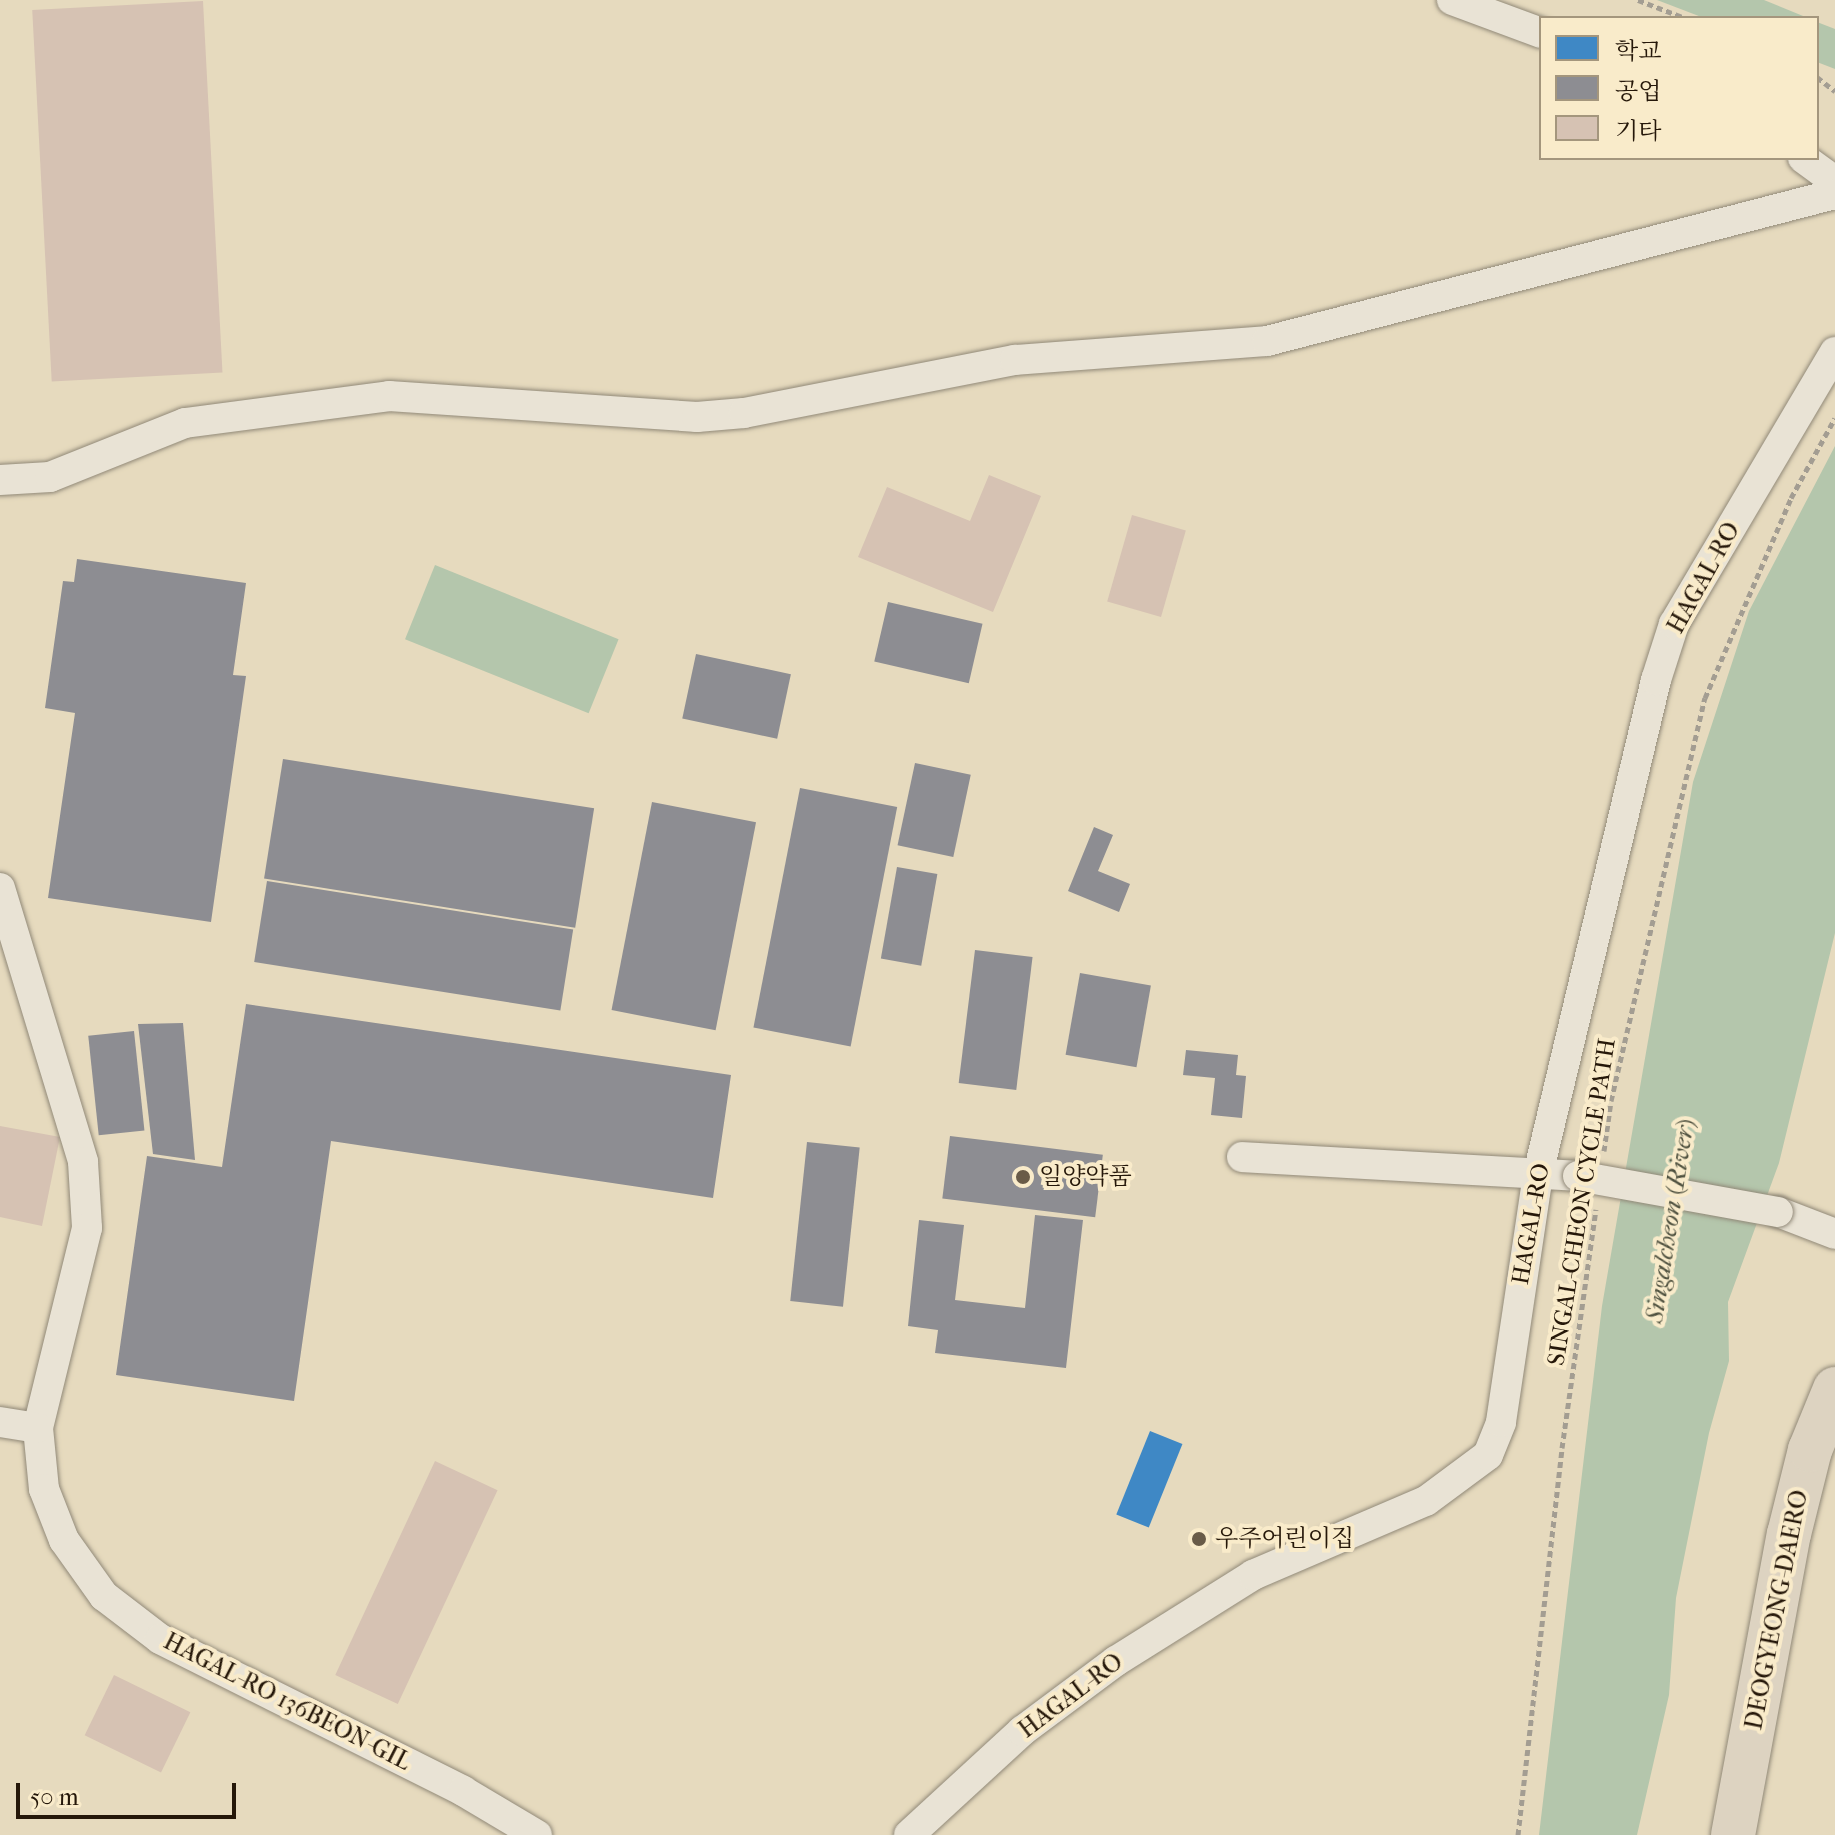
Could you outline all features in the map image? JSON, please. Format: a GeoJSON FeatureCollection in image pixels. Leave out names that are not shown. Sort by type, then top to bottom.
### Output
{"type":"FeatureCollection","features":[{"type":"Feature","properties":{"kind":"main road","name":"DEOGYEONG-DAERO"},"geometry":{"type":"LineString","coordinates":[[1733,1835],[1789,1534],[1810,1450],[1835,1389]]}},
{"type":"Feature","properties":{"kind":"street"},"geometry":{"type":"LineString","coordinates":[[1452,0],[1539,32]]}},
{"type":"Feature","properties":{"kind":"street"},"geometry":{"type":"LineString","coordinates":[[1806,160],[1835,181]]}},
{"type":"Feature","properties":{"kind":"street"},"geometry":{"type":"LineString","coordinates":[[0,480],[50,477],[185,423],[389,396],[697,417],[744,413],[1015,360],[1267,341],[1835,194]]}},
{"type":"Feature","properties":{"kind":"street","name":"HAGAL-RO"},"geometry":{"type":"LineString","coordinates":[[909,1835],[1022,1731],[1116,1661],[1253,1575],[1426,1501],[1488,1455],[1501,1422],[1538,1174],[1674,624],[1835,352]]}},
{"type":"Feature","properties":{"kind":"street","name":"HAGAL-RO 136BEON-GIL"},"geometry":{"type":"LineString","coordinates":[[0,888],[83,1162],[87,1228],[38,1428],[44,1489],[64,1540],[104,1596],[160,1639],[463,1791],[537,1835]]}},
{"type":"Feature","properties":{"kind":"street"},"geometry":{"type":"LineString","coordinates":[[1242,1157],[1592,1179],[1778,1212],[1835,1234]]}},
{"type":"Feature","properties":{"kind":"street"},"geometry":{"type":"LineString","coordinates":[[0,1422],[38,1428]]}},
{"type":"Feature","properties":{"kind":"path"},"geometry":{"type":"LineString","coordinates":[[1638,0],[1680,16]]}},
{"type":"Feature","properties":{"kind":"path"},"geometry":{"type":"LineString","coordinates":[[1819,79],[1835,91]]}},
{"type":"Feature","properties":{"kind":"path","name":"SINGAL-CHEON CYCLE PATH"},"geometry":{"type":"LineString","coordinates":[[1518,1835],[1592,1179],[1705,698],[1791,498],[1835,418]]}},
{"type":"Feature","properties":{"kind":"water"},"geometry":{"type":"Polygon","coordinates":[[[1657,0],[1764,0],[1803,16],[1699,16],[1657,0]]]}},
{"type":"Feature","properties":{"kind":"water"},"geometry":{"type":"Polygon","coordinates":[[[1819,23],[1835,29],[1835,69],[1819,63],[1819,23]]]}},
{"type":"Feature","properties":{"kind":"water","name":"Singalcheon (River)"},"geometry":{"type":"Polygon","coordinates":[[[1835,446],[1835,933],[1779,1163],[1728,1302],[1729,1361],[1709,1433],[1676,1598],[1669,1695],[1637,1835],[1539,1835],[1602,1306],[1693,782],[1749,611],[1835,446]]]}},
{"type":"Feature","properties":{"kind":"water"},"geometry":{"type":"Polygon","coordinates":[[[435,565],[619,639],[589,713],[405,639],[435,565]]]}},
{"type":"Feature","properties":{"kind":"building: 학교"},"geometry":{"type":"Polygon","coordinates":[[[1150,1431],[1182,1444],[1149,1528],[1116,1514],[1150,1431]]]}},
{"type":"Feature","properties":{"kind":"building: 공업"},"geometry":{"type":"Polygon","coordinates":[[[77,559],[246,583],[233,675],[246,676],[211,922],[48,898],[75,713],[45,708],[63,581],[74,582],[77,559]]]}},
{"type":"Feature","properties":{"kind":"building: 공업"},"geometry":{"type":"Polygon","coordinates":[[[888,602],[983,624],[969,683],[874,661],[888,602]]]}},
{"type":"Feature","properties":{"kind":"building: 공업"},"geometry":{"type":"Polygon","coordinates":[[[696,654],[791,674],[777,739],[682,719],[696,654]]]}},
{"type":"Feature","properties":{"kind":"building: 공업"},"geometry":{"type":"Polygon","coordinates":[[[283,759],[594,808],[575,928],[264,879],[283,759]]]}},
{"type":"Feature","properties":{"kind":"building: 공업"},"geometry":{"type":"Polygon","coordinates":[[[915,763],[971,775],[953,857],[898,845],[915,763]]]}},
{"type":"Feature","properties":{"kind":"building: 공업"},"geometry":{"type":"Polygon","coordinates":[[[800,788],[897,807],[851,1046],[753,1028],[800,788]]]}},
{"type":"Feature","properties":{"kind":"building: 공업"},"geometry":{"type":"Polygon","coordinates":[[[652,802],[756,822],[716,1030],[612,1010],[652,802]]]}},
{"type":"Feature","properties":{"kind":"building: 공업"},"geometry":{"type":"Polygon","coordinates":[[[1094,827],[1113,835],[1098,871],[1130,884],[1119,912],[1068,891],[1094,827]]]}},
{"type":"Feature","properties":{"kind":"building: 공업"},"geometry":{"type":"Polygon","coordinates":[[[897,867],[937,874],[921,966],[881,959],[897,867]]]}},
{"type":"Feature","properties":{"kind":"building: 공업"},"geometry":{"type":"Polygon","coordinates":[[[267,881],[573,929],[560,1010],[254,962],[267,881]]]}},
{"type":"Feature","properties":{"kind":"building: 공업"},"geometry":{"type":"Polygon","coordinates":[[[975,950],[1033,957],[1016,1090],[959,1083],[975,950]]]}},
{"type":"Feature","properties":{"kind":"building: 공업"},"geometry":{"type":"Polygon","coordinates":[[[1080,973],[1151,986],[1136,1067],[1066,1055],[1080,973]]]}},
{"type":"Feature","properties":{"kind":"building: 공업"},"geometry":{"type":"Polygon","coordinates":[[[246,1004],[731,1075],[713,1198],[331,1141],[294,1401],[116,1375],[147,1156],[222,1167],[246,1004]]]}},
{"type":"Feature","properties":{"kind":"building: 공업"},"geometry":{"type":"Polygon","coordinates":[[[183,1023],[195,1160],[153,1154],[138,1024],[183,1023]]]}},
{"type":"Feature","properties":{"kind":"building: 공업"},"geometry":{"type":"Polygon","coordinates":[[[134,1031],[144,1130],[99,1135],[88,1036],[134,1031]]]}},
{"type":"Feature","properties":{"kind":"building: 공업"},"geometry":{"type":"Polygon","coordinates":[[[1186,1050],[1238,1055],[1236,1075],[1246,1076],[1242,1118],[1211,1115],[1215,1078],[1183,1075],[1186,1050]]]}},
{"type":"Feature","properties":{"kind":"building: 공업","name":"일양약품"},"geometry":{"type":"Polygon","coordinates":[[[950,1136],[1103,1155],[1095,1217],[942,1199],[950,1136]]]}},
{"type":"Feature","properties":{"kind":"building: 공업"},"geometry":{"type":"Polygon","coordinates":[[[807,1142],[860,1148],[843,1307],[790,1301],[807,1142]]]}},
{"type":"Feature","properties":{"kind":"building: 공업"},"geometry":{"type":"Polygon","coordinates":[[[1035,1215],[1083,1220],[1066,1368],[935,1353],[938,1330],[908,1326],[919,1220],[964,1225],[955,1300],[1025,1308],[1035,1215]]]}},
{"type":"Feature","properties":{"kind":"building: 기타"},"geometry":{"type":"Polygon","coordinates":[[[203,1],[222,372],[52,381],[32,10],[203,1]]]}},
{"type":"Feature","properties":{"kind":"building: 기타"},"geometry":{"type":"Polygon","coordinates":[[[989,475],[1041,496],[993,612],[858,557],[887,487],[970,521],[989,475]]]}},
{"type":"Feature","properties":{"kind":"building: 기타"},"geometry":{"type":"Polygon","coordinates":[[[1132,515],[1186,530],[1161,617],[1107,602],[1132,515]]]}},
{"type":"Feature","properties":{"kind":"building: 기타"},"geometry":{"type":"Polygon","coordinates":[[[0,1126],[60,1137],[42,1226],[0,1217],[0,1126]]]}},
{"type":"Feature","properties":{"kind":"building: 기타"},"geometry":{"type":"Polygon","coordinates":[[[435,1461],[498,1490],[398,1704],[335,1675],[435,1461]]]}},
{"type":"Feature","properties":{"kind":"building: 기타"},"geometry":{"type":"Polygon","coordinates":[[[114,1675],[190,1712],[161,1772],[85,1735],[114,1675]]]}},
{"type":"Feature","properties":{"kind":"place","name":"일양약품"},"geometry":{"type":"Point","coordinates":[1023,1177]}},
{"type":"Feature","properties":{"kind":"place","name":"우주어린이집"},"geometry":{"type":"Point","coordinates":[1199,1539]}}]}
